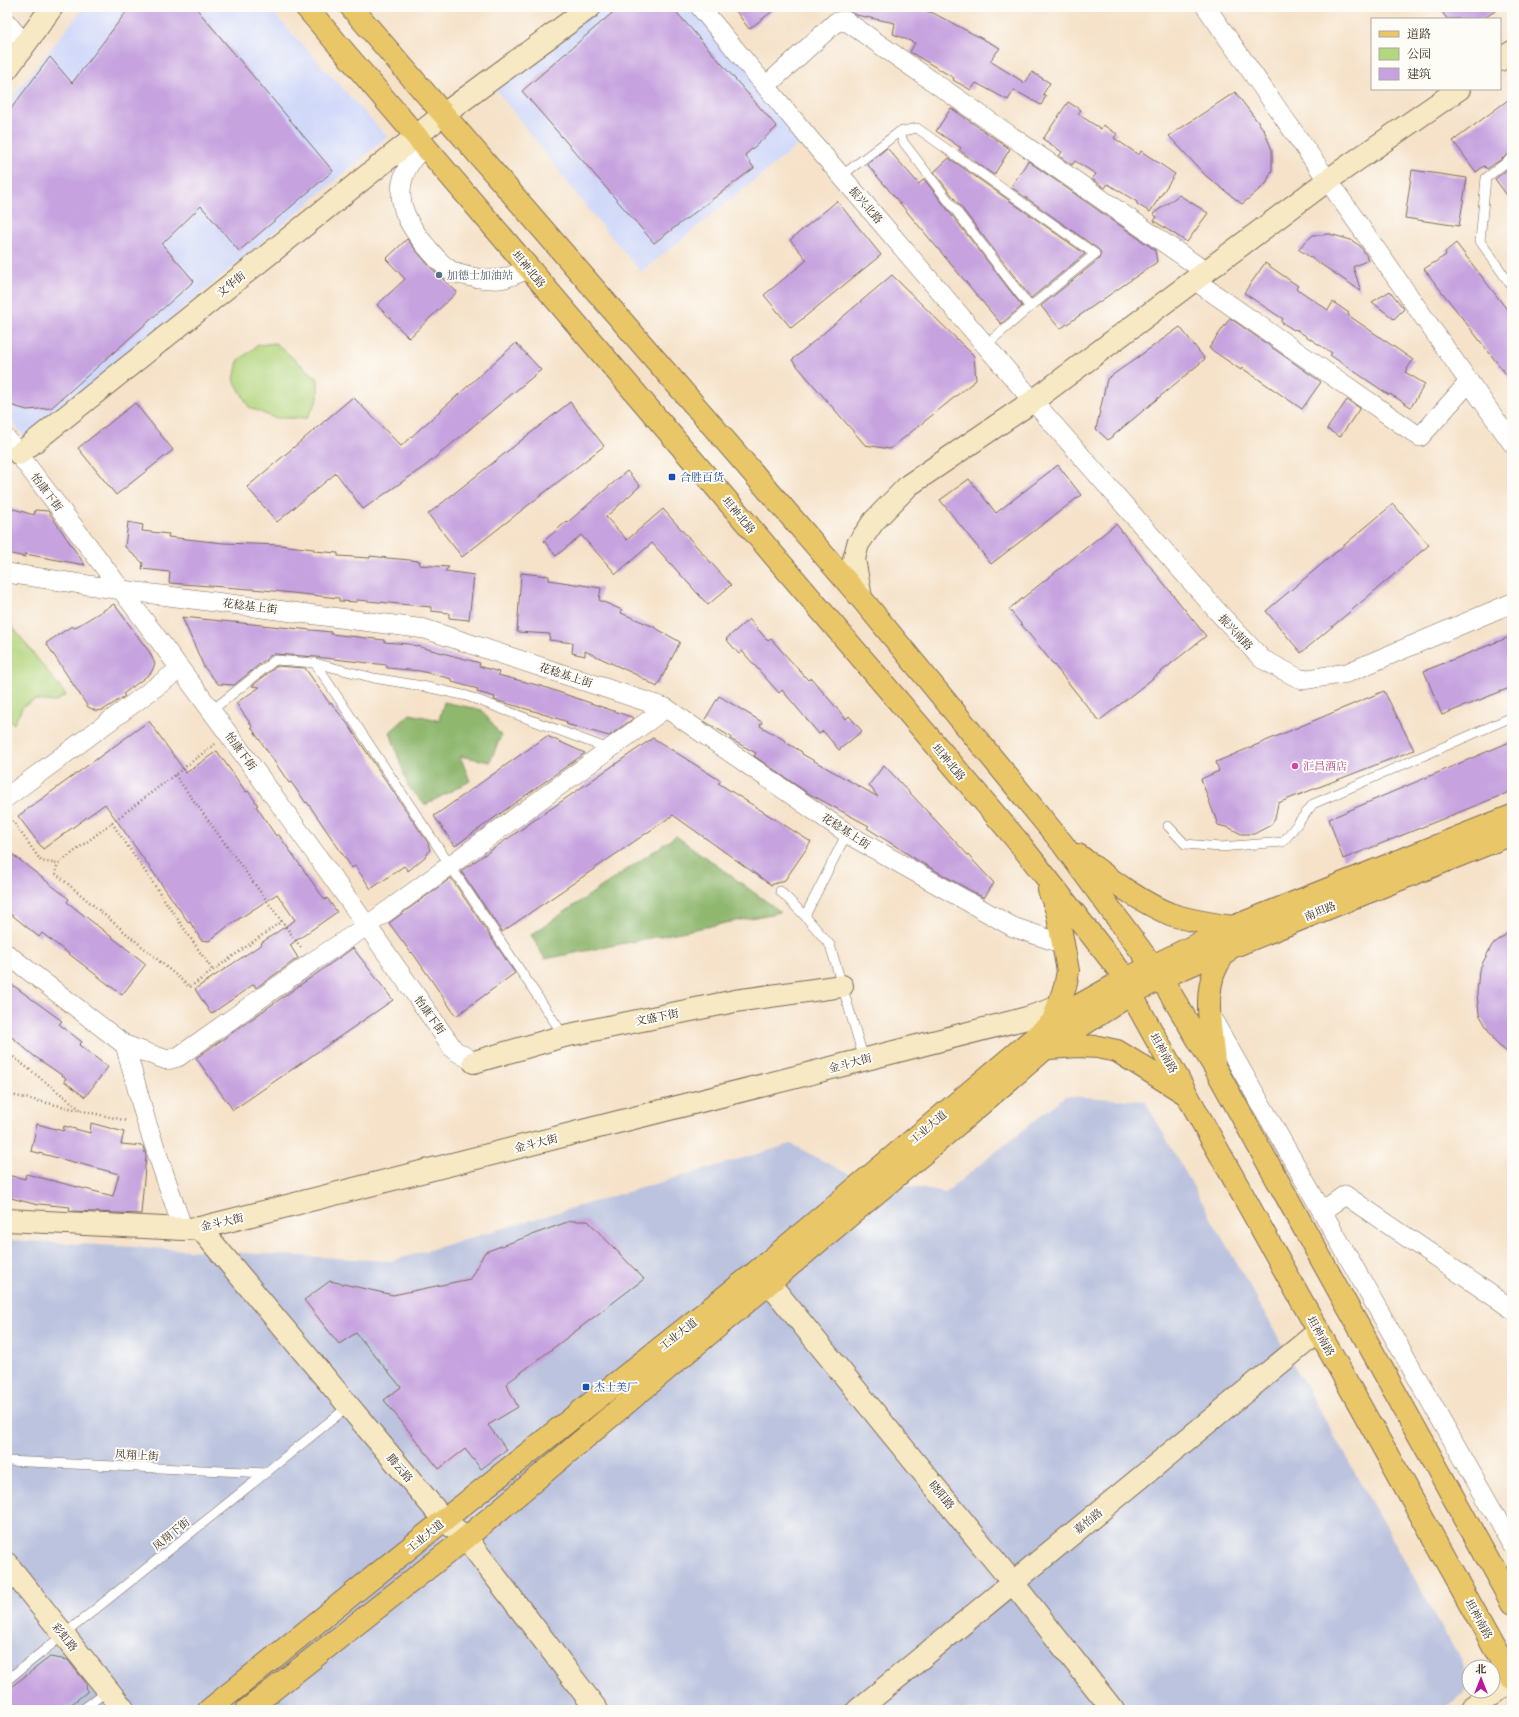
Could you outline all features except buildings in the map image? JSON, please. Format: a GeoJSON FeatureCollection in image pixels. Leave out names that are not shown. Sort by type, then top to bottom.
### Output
{"type":"FeatureCollection","features":[{"type":"Feature","properties":{"kind":"main road","name":"坦神北路"},"geometry":{"type":"LineString","coordinates":[[306,7],[1016,840],[1128,986]]}},
{"type":"Feature","properties":{"kind":"main road"},"geometry":{"type":"LineString","coordinates":[[351,7],[861,598],[1062,843],[1157,972],[1214,1066],[1512,1602]]}},
{"type":"Feature","properties":{"kind":"main road","name":"南坦路"},"geometry":{"type":"LineString","coordinates":[[1128,986],[1231,938],[1512,816]]}},
{"type":"Feature","properties":{"kind":"main road","name":"南坦路"},"geometry":{"type":"LineString","coordinates":[[1231,938],[1512,834]]}},
{"type":"Feature","properties":{"kind":"main road"},"geometry":{"type":"LineString","coordinates":[[1062,843],[1095,868],[1144,900],[1170,914],[1198,921],[1231,938],[1216,967],[1211,987],[1210,1014],[1214,1066]]}},
{"type":"Feature","properties":{"kind":"main road"},"geometry":{"type":"LineString","coordinates":[[1044,875],[1057,911],[1068,971],[1065,987],[1055,1015]]}},
{"type":"Feature","properties":{"kind":"main road","name":"工业大道"},"geometry":{"type":"LineString","coordinates":[[209,1710],[444,1520],[756,1272],[1055,1015],[1060,1016],[1128,986]]}},
{"type":"Feature","properties":{"kind":"main road","name":"工业大道"},"geometry":{"type":"LineString","coordinates":[[247,1710],[466,1538],[924,1153],[1046,1048],[1128,986]]}},
{"type":"Feature","properties":{"kind":"main road","name":"坦神南路"},"geometry":{"type":"LineString","coordinates":[[1128,986],[1512,1679]]}},
{"type":"Feature","properties":{"kind":"main road"},"geometry":{"type":"LineString","coordinates":[[1046,1048],[1078,1046],[1098,1047],[1117,1051],[1188,1096]]}},
{"type":"Feature","properties":{"kind":"street"},"geometry":{"type":"LineString","coordinates":[[10,35],[36,7]]}},
{"type":"Feature","properties":{"kind":"street"},"geometry":{"type":"LineString","coordinates":[[7,69],[52,7]]}},
{"type":"Feature","properties":{"kind":"street","name":"文华街"},"geometry":{"type":"LineString","coordinates":[[11,452],[420,142],[444,114],[590,7]]}},
{"type":"Feature","properties":{"kind":"street","name":"振兴北路"},"geometry":{"type":"LineString","coordinates":[[700,7],[841,176],[1033,401]]}},
{"type":"Feature","properties":{"kind":"street"},"geometry":{"type":"LineString","coordinates":[[1206,7],[1512,443]]}},
{"type":"Feature","properties":{"kind":"street"},"geometry":{"type":"LineString","coordinates":[[766,86],[836,22],[846,21],[1420,436],[1469,382]]}},
{"type":"Feature","properties":{"kind":"street"},"geometry":{"type":"LineString","coordinates":[[1501,59],[1512,52]]}},
{"type":"Feature","properties":{"kind":"street"},"geometry":{"type":"LineString","coordinates":[[861,598],[854,559],[858,544],[874,521],[908,485],[1033,401],[1328,180],[1458,90]]}},
{"type":"Feature","properties":{"kind":"street"},"geometry":{"type":"LineString","coordinates":[[420,142],[404,176],[401,191],[403,211],[409,225],[435,257],[451,271],[469,276],[501,279],[529,269]]}},
{"type":"Feature","properties":{"kind":"street","name":"振兴南路"},"geometry":{"type":"LineString","coordinates":[[1033,401],[1217,611],[1262,659],[1302,680],[1347,673],[1512,603]]}},
{"type":"Feature","properties":{"kind":"street","name":"怡康下街"},"geometry":{"type":"LineString","coordinates":[[11,452],[122,590],[180,668],[368,925],[454,1050],[474,1062]]}},
{"type":"Feature","properties":{"kind":"street","name":"花稔基上街"},"geometry":{"type":"LineString","coordinates":[[7,573],[122,590],[425,629],[666,708],[847,833],[1013,927],[1064,944]]}},
{"type":"Feature","properties":{"kind":"street"},"geometry":{"type":"LineString","coordinates":[[7,797],[180,668]]}},
{"type":"Feature","properties":{"kind":"street"},"geometry":{"type":"LineString","coordinates":[[7,954],[125,1045],[167,1060],[178,1057],[312,962],[368,925],[666,708]]}},
{"type":"Feature","properties":{"kind":"street","name":"文盛下街"},"geometry":{"type":"LineString","coordinates":[[474,1062],[564,1036],[735,1001],[842,986]]}},
{"type":"Feature","properties":{"kind":"street"},"geometry":{"type":"LineString","coordinates":[[1210,1014],[1512,1544]]}},
{"type":"Feature","properties":{"kind":"street","name":"金斗大街"},"geometry":{"type":"LineString","coordinates":[[7,1220],[192,1229],[1027,1018],[1055,1015]]}},
{"type":"Feature","properties":{"kind":"street"},"geometry":{"type":"LineString","coordinates":[[125,1045],[146,1122],[192,1229]]}},
{"type":"Feature","properties":{"kind":"street"},"geometry":{"type":"LineString","coordinates":[[1322,1210],[1345,1195],[1512,1309]]}},
{"type":"Feature","properties":{"kind":"street","name":"腾云路"},"geometry":{"type":"LineString","coordinates":[[192,1229],[349,1406],[444,1520],[466,1538],[597,1710]]}},
{"type":"Feature","properties":{"kind":"street","name":"晓阳路"},"geometry":{"type":"LineString","coordinates":[[769,1283],[1013,1583],[1113,1710]]}},
{"type":"Feature","properties":{"kind":"street","name":"嘉怡路"},"geometry":{"type":"LineString","coordinates":[[858,1710],[1319,1331]]}},
{"type":"Feature","properties":{"kind":"street","name":"彩虹路"},"geometry":{"type":"LineString","coordinates":[[7,1564],[124,1710]]}},
{"type":"Feature","properties":{"kind":"street"},"geometry":{"type":"LineString","coordinates":[[1472,1710],[1512,1679]]}},
{"type":"Feature","properties":{"kind":"lane"},"geometry":{"type":"LineString","coordinates":[[841,176],[899,132],[917,128],[1095,254],[986,345]]}},
{"type":"Feature","properties":{"kind":"lane"},"geometry":{"type":"LineString","coordinates":[[899,132],[904,143],[1030,307]]}},
{"type":"Feature","properties":{"kind":"lane"},"geometry":{"type":"LineString","coordinates":[[1512,158],[1486,178],[1480,241],[1512,287]]}},
{"type":"Feature","properties":{"kind":"lane"},"geometry":{"type":"LineString","coordinates":[[211,711],[275,660],[315,663],[374,678],[422,686],[466,696],[609,749]]}},
{"type":"Feature","properties":{"kind":"lane"},"geometry":{"type":"LineString","coordinates":[[315,663],[564,1036]]}},
{"type":"Feature","properties":{"kind":"lane"},"geometry":{"type":"LineString","coordinates":[[1168,826],[1185,844],[1220,847],[1283,842],[1313,804],[1512,717]]}},
{"type":"Feature","properties":{"kind":"lane"},"geometry":{"type":"LineString","coordinates":[[806,916],[847,833]]}},
{"type":"Feature","properties":{"kind":"lane"},"geometry":{"type":"LineString","coordinates":[[780,891],[806,916],[830,946],[864,1059]]}},
{"type":"Feature","properties":{"kind":"lane","name":"凤翔下街"},"geometry":{"type":"LineString","coordinates":[[7,1680],[349,1406]]}},
{"type":"Feature","properties":{"kind":"lane","name":"凤翔上街"},"geometry":{"type":"LineString","coordinates":[[7,1461],[266,1473]]}},
{"type":"Feature","properties":{"kind":"lane"},"geometry":{"type":"LineString","coordinates":[[82,1710],[108,1690]]}},
{"type":"Feature","properties":{"kind":"path"},"geometry":{"type":"LineString","coordinates":[[228,734],[58,864],[55,873],[190,987],[282,921]]}},
{"type":"Feature","properties":{"kind":"path"},"geometry":{"type":"LineString","coordinates":[[175,775],[312,962]]}},
{"type":"Feature","properties":{"kind":"path"},"geometry":{"type":"LineString","coordinates":[[7,813],[41,861],[58,864]]}},
{"type":"Feature","properties":{"kind":"path"},"geometry":{"type":"LineString","coordinates":[[112,823],[213,971]]}},
{"type":"Feature","properties":{"kind":"path"},"geometry":{"type":"LineString","coordinates":[[7,1052],[82,1111]]}},
{"type":"Feature","properties":{"kind":"path"},"geometry":{"type":"LineString","coordinates":[[7,1094],[131,1122],[146,1122]]}},
{"type":"Feature","properties":{"kind":"shaded area"},"geometry":{"type":"Polygon","coordinates":[[[84,7],[268,7],[387,137],[27,440],[7,415],[7,104],[84,7]]]}},
{"type":"Feature","properties":{"kind":"shaded area"},"geometry":{"type":"Polygon","coordinates":[[[590,7],[700,7],[808,137],[641,272],[596,219],[489,81],[590,7]]]}},
{"type":"Feature","properties":{"kind":"shaded area"},"geometry":{"type":"Polygon","coordinates":[[[1065,1096],[1145,1101],[1461,1661],[1461,1695],[1442,1710],[7,1710],[7,1240],[391,1261],[791,1144],[852,1176],[945,1193],[1065,1096]]]}},
{"type":"Feature","properties":{"kind":"green space"},"geometry":{"type":"Polygon","coordinates":[[[275,343],[318,379],[318,399],[307,418],[274,418],[249,407],[234,380],[238,361],[258,345],[275,343]]]}},
{"type":"Feature","properties":{"kind":"green space"},"geometry":{"type":"Polygon","coordinates":[[[7,620],[66,695],[55,702],[35,700],[23,706],[14,724],[7,718],[7,620]]]}},
{"type":"Feature","properties":{"kind":"green space"},"geometry":{"type":"Polygon","coordinates":[[[444,702],[482,710],[501,736],[490,762],[460,756],[470,781],[425,805],[408,786],[390,732],[410,714],[439,720],[444,702]]]}},
{"type":"Feature","properties":{"kind":"green space"},"geometry":{"type":"Polygon","coordinates":[[[676,836],[781,912],[545,959],[531,935],[676,836]]]}},
{"type":"Feature","properties":{"kind":"place","name":"加德士加油站"},"geometry":{"type":"Point","coordinates":[439,275]}},
{"type":"Feature","properties":{"kind":"place","name":"合胜百货"},"geometry":{"type":"Point","coordinates":[672,477]}},
{"type":"Feature","properties":{"kind":"place","name":"汇昌酒店"},"geometry":{"type":"Point","coordinates":[1295,766]}},
{"type":"Feature","properties":{"kind":"place","name":"杰士美厂"},"geometry":{"type":"Point","coordinates":[586,1387]}}]}
